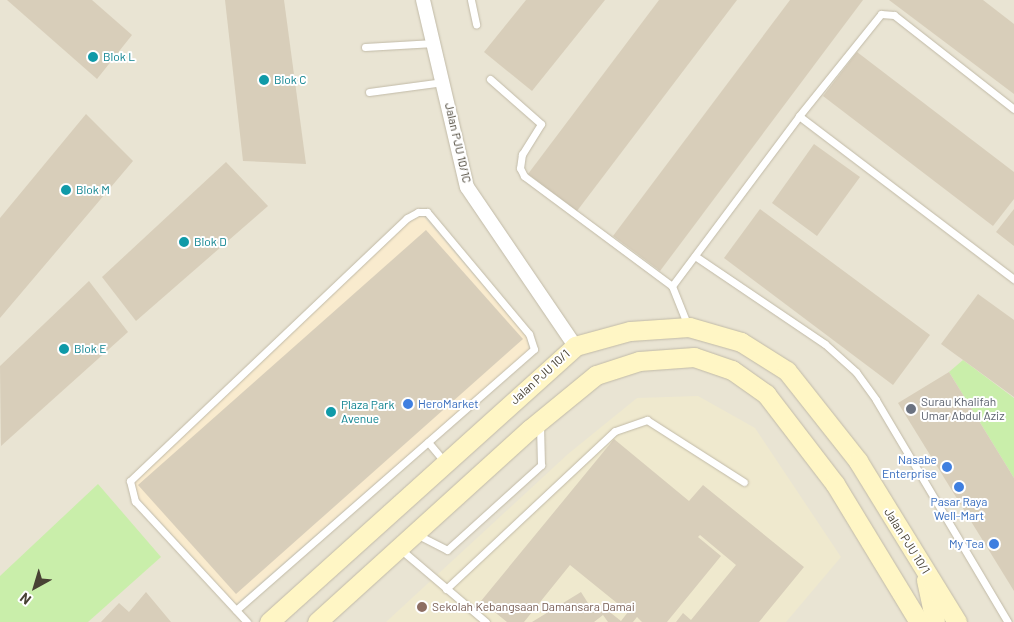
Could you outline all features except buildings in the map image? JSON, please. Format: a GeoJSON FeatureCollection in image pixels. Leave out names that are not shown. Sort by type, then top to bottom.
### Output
{"type":"FeatureCollection","features":[{"type":"Feature","properties":{"kind":"street","name":"Jalan PJU 10/1C"},"geometry":{"type":"LineString","coordinates":[[423,0],[467,187],[575,346]]}},
{"type":"Feature","properties":{"kind":"street","name":"Jalan PJU 10/1"},"geometry":{"type":"LineString","coordinates":[[269,622],[575,346],[630,331],[688,327],[741,342],[787,371],[858,461],[957,622]]}},
{"type":"Feature","properties":{"kind":"street"},"geometry":{"type":"LineString","coordinates":[[317,622],[540,420],[596,375],[639,361],[694,357],[732,370],[766,394],[835,484],[919,622]]}},
{"type":"Feature","properties":{"kind":"street"},"geometry":{"type":"LineString","coordinates":[[923,567],[935,622]]}},
{"type":"Feature","properties":{"kind":"lane"},"geometry":{"type":"LineString","coordinates":[[471,0],[476,24]]}},
{"type":"Feature","properties":{"kind":"lane"},"geometry":{"type":"LineString","coordinates":[[672,286],[799,116],[877,17],[885,13],[894,16],[1014,109]]}},
{"type":"Feature","properties":{"kind":"lane"},"geometry":{"type":"LineString","coordinates":[[365,47],[434,43]]}},
{"type":"Feature","properties":{"kind":"lane"},"geometry":{"type":"LineString","coordinates":[[490,80],[541,124],[522,154],[520,168],[530,183],[672,286],[688,327]]}},
{"type":"Feature","properties":{"kind":"lane"},"geometry":{"type":"LineString","coordinates":[[369,92],[443,82]]}},
{"type":"Feature","properties":{"kind":"lane"},"geometry":{"type":"LineString","coordinates":[[799,116],[1014,279]]}},
{"type":"Feature","properties":{"kind":"lane"},"geometry":{"type":"LineString","coordinates":[[236,610],[530,354],[534,342],[426,212],[418,212],[407,218],[130,481],[135,501],[247,622]]}},
{"type":"Feature","properties":{"kind":"lane"},"geometry":{"type":"LineString","coordinates":[[695,256],[825,344],[856,372],[876,400],[1008,622]]}},
{"type":"Feature","properties":{"kind":"lane"},"geometry":{"type":"LineString","coordinates":[[415,533],[447,550],[541,465],[540,420]]}},
{"type":"Feature","properties":{"kind":"lane"},"geometry":{"type":"LineString","coordinates":[[446,589],[615,431],[647,420],[744,482]]}},
{"type":"Feature","properties":{"kind":"lane"},"geometry":{"type":"LineString","coordinates":[[428,442],[445,463]]}},
{"type":"Feature","properties":{"kind":"lane"},"geometry":{"type":"LineString","coordinates":[[398,548],[486,622]]}},
{"type":"Feature","properties":{"kind":"shaded area"},"geometry":{"type":"Polygon","coordinates":[[[0,0],[1014,0],[1014,622],[0,622],[0,0]]]}},
{"type":"Feature","properties":{"kind":"shaded area","name":"Plaza Park Avenue"},"geometry":{"type":"Polygon","coordinates":[[[418,217],[424,217],[527,337],[529,350],[236,604],[139,499],[134,482],[410,221],[418,217]]]}},
{"type":"Feature","properties":{"kind":"shaded area"},"geometry":{"type":"Polygon","coordinates":[[[698,396],[755,428],[841,557],[786,622],[386,622],[568,454],[637,398],[698,396]]]}},
{"type":"Feature","properties":{"kind":"green space"},"geometry":{"type":"Polygon","coordinates":[[[963,360],[1014,398],[1014,478],[949,372],[963,360]]]}},
{"type":"Feature","properties":{"kind":"green space"},"geometry":{"type":"Polygon","coordinates":[[[98,484],[161,557],[88,622],[0,622],[0,576],[98,484]]]}},
{"type":"Feature","properties":{"kind":"place","name":"Blok L"},"geometry":{"type":"Point","coordinates":[93,57]}},
{"type":"Feature","properties":{"kind":"place","name":"Blok C"},"geometry":{"type":"Point","coordinates":[264,80]}},
{"type":"Feature","properties":{"kind":"place","name":"Blok M"},"geometry":{"type":"Point","coordinates":[66,190]}},
{"type":"Feature","properties":{"kind":"place","name":"Blok D"},"geometry":{"type":"Point","coordinates":[184,242]}},
{"type":"Feature","properties":{"kind":"place","name":"Blok E"},"geometry":{"type":"Point","coordinates":[64,349]}},
{"type":"Feature","properties":{"kind":"place","name":"HeroMarket"},"geometry":{"type":"Point","coordinates":[408,404]}},
{"type":"Feature","properties":{"kind":"place","name":"Surau Khalifah Umar Abdul Aziz"},"geometry":{"type":"Point","coordinates":[911,409]}},
{"type":"Feature","properties":{"kind":"place","name":"Plaza Park Avenue"},"geometry":{"type":"Point","coordinates":[331,412]}},
{"type":"Feature","properties":{"kind":"place","name":"Nasabe Enterprise"},"geometry":{"type":"Point","coordinates":[947,467]}},
{"type":"Feature","properties":{"kind":"place","name":"Pasar Raya Well-Mart"},"geometry":{"type":"Point","coordinates":[959,487]}},
{"type":"Feature","properties":{"kind":"place","name":"My Tea"},"geometry":{"type":"Point","coordinates":[994,544]}},
{"type":"Feature","properties":{"kind":"place","name":"Sekolah Kebangsaan Damansara Damai"},"geometry":{"type":"Point","coordinates":[422,607]}}]}
